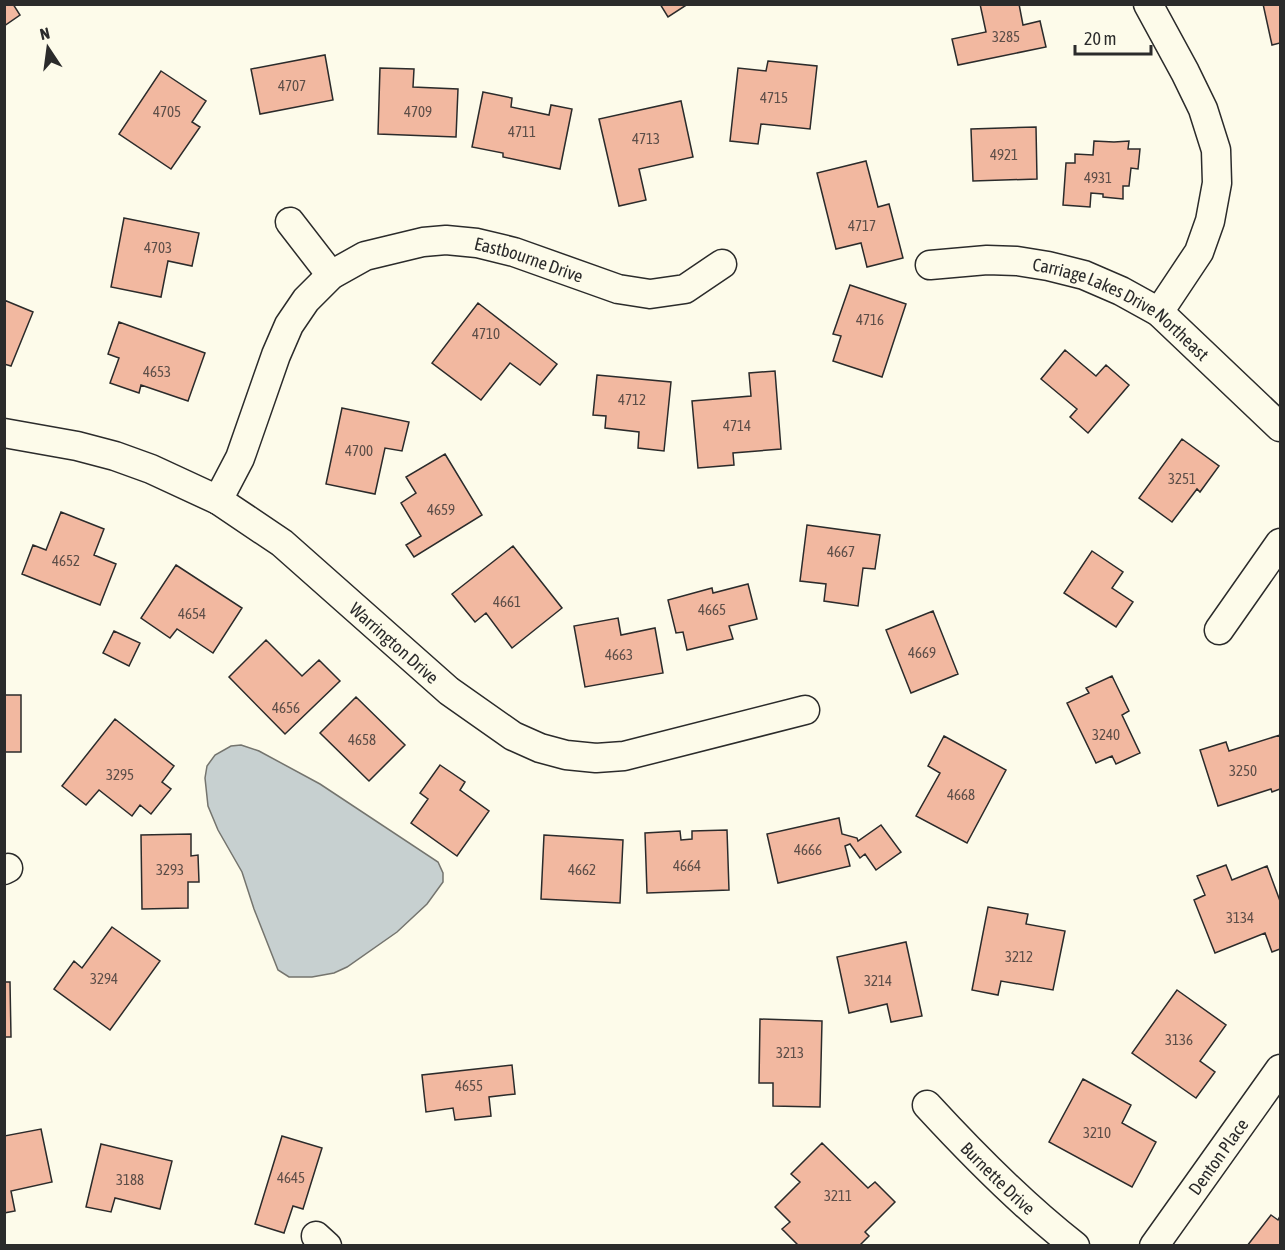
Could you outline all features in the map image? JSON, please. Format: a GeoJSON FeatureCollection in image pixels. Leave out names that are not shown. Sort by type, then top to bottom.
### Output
{"type":"FeatureCollection","features":[{"type":"Feature","properties":{"kind":"street"},"geometry":{"type":"LineString","coordinates":[[1148,4],[1203,109],[1216,150],[1217,183],[1210,220],[1198,252],[1159,312]]}},
{"type":"Feature","properties":{"kind":"street"},"geometry":{"type":"LineString","coordinates":[[290,222],[331,275]]}},
{"type":"Feature","properties":{"kind":"street","name":"Eastbourne Drive"},"geometry":{"type":"LineString","coordinates":[[218,501],[240,458],[276,355],[289,326],[306,300],[331,275],[365,256],[423,242],[446,240],[477,243],[514,252],[618,289],[650,294],[686,289],[722,264]]}},
{"type":"Feature","properties":{"kind":"street","name":"Carriage Lakes Drive Northeast"},"geometry":{"type":"LineString","coordinates":[[930,265],[987,260],[1017,261],[1084,275],[1121,291],[1159,312],[1281,427]]}},
{"type":"Feature","properties":{"kind":"street","name":"Warrington Drive"},"geometry":{"type":"LineString","coordinates":[[4,433],[77,446],[115,456],[151,469],[218,501],[282,543],[450,691],[513,736],[540,748],[566,755],[596,758],[624,756],[805,710]]}},
{"type":"Feature","properties":{"kind":"street"},"geometry":{"type":"LineString","coordinates":[[1220,630],[1281,543]]}},
{"type":"Feature","properties":{"kind":"street","name":"Denton Place"},"geometry":{"type":"LineString","coordinates":[[1154,1245],[1281,1069]]}},
{"type":"Feature","properties":{"kind":"street","name":"Burnette Drive"},"geometry":{"type":"LineString","coordinates":[[927,1105],[1002,1183],[1044,1222],[1075,1245]]}},
{"type":"Feature","properties":{"kind":"shaded area"},"geometry":{"type":"Polygon","coordinates":[[[241,745],[259,751],[320,784],[438,862],[443,873],[443,882],[427,904],[397,932],[347,967],[334,973],[312,977],[289,977],[278,970],[242,872],[218,830],[208,806],[205,778],[207,766],[215,755],[231,746],[241,745]]]}},
{"type":"Feature","properties":{"kind":"building"},"geometry":{"type":"Polygon","coordinates":[[[4,4],[13,4],[20,15],[4,26],[4,4]]]}},
{"type":"Feature","properties":{"kind":"building"},"geometry":{"type":"Polygon","coordinates":[[[660,4],[688,4],[668,17],[660,4]]]}},
{"type":"Feature","properties":{"kind":"building"},"geometry":{"type":"Polygon","coordinates":[[[980,4],[1019,4],[1023,25],[1040,21],[1046,47],[958,65],[952,39],[986,32],[980,4]]]}},
{"type":"Feature","properties":{"kind":"building"},"geometry":{"type":"Polygon","coordinates":[[[1263,4],[1280,4],[1280,43],[1272,45],[1263,4]]]}},
{"type":"Feature","properties":{"kind":"building"},"geometry":{"type":"Polygon","coordinates":[[[325,55],[333,100],[260,114],[251,69],[325,55]]]}},
{"type":"Feature","properties":{"kind":"building"},"geometry":{"type":"Polygon","coordinates":[[[768,61],[817,66],[810,129],[761,124],[758,144],[730,141],[738,68],[766,71],[768,61]]]}},
{"type":"Feature","properties":{"kind":"building"},"geometry":{"type":"Polygon","coordinates":[[[380,68],[414,69],[413,87],[458,89],[456,137],[378,134],[380,68]]]}},
{"type":"Feature","properties":{"kind":"building"},"geometry":{"type":"Polygon","coordinates":[[[161,71],[206,101],[192,122],[200,127],[171,169],[119,134],[161,71]]]}},
{"type":"Feature","properties":{"kind":"building"},"geometry":{"type":"Polygon","coordinates":[[[483,92],[512,98],[511,107],[549,115],[551,105],[572,109],[560,169],[503,157],[503,153],[472,147],[483,92]]]}},
{"type":"Feature","properties":{"kind":"building"},"geometry":{"type":"Polygon","coordinates":[[[681,101],[693,157],[639,169],[646,200],[619,206],[599,119],[681,101]]]}},
{"type":"Feature","properties":{"kind":"building"},"geometry":{"type":"Polygon","coordinates":[[[1036,127],[1037,179],[973,181],[971,129],[1036,127]]]}},
{"type":"Feature","properties":{"kind":"building"},"geometry":{"type":"Polygon","coordinates":[[[1094,141],[1129,141],[1128,149],[1140,149],[1138,169],[1131,168],[1129,186],[1123,186],[1123,199],[1091,193],[1090,207],[1063,205],[1066,163],[1075,163],[1075,154],[1093,155],[1094,141]]]}},
{"type":"Feature","properties":{"kind":"building"},"geometry":{"type":"Polygon","coordinates":[[[866,161],[878,207],[889,204],[903,258],[867,267],[861,243],[836,249],[817,173],[866,161]]]}},
{"type":"Feature","properties":{"kind":"building"},"geometry":{"type":"Polygon","coordinates":[[[124,218],[199,233],[192,266],[168,261],[161,297],[111,287],[124,218]]]}},
{"type":"Feature","properties":{"kind":"building"},"geometry":{"type":"Polygon","coordinates":[[[850,285],[906,304],[882,377],[833,361],[841,336],[833,334],[850,285]]]}},
{"type":"Feature","properties":{"kind":"building"},"geometry":{"type":"Polygon","coordinates":[[[4,300],[33,312],[11,366],[4,364],[4,300]]]}},
{"type":"Feature","properties":{"kind":"building"},"geometry":{"type":"Polygon","coordinates":[[[478,303],[557,364],[540,385],[510,363],[481,400],[432,363],[478,303]]]}},
{"type":"Feature","properties":{"kind":"building"},"geometry":{"type":"Polygon","coordinates":[[[119,322],[205,353],[188,401],[141,385],[139,393],[110,383],[119,358],[108,354],[119,322]]]}},
{"type":"Feature","properties":{"kind":"building"},"geometry":{"type":"Polygon","coordinates":[[[1065,350],[1096,376],[1106,365],[1129,385],[1088,433],[1070,417],[1077,409],[1041,379],[1065,350]]]}},
{"type":"Feature","properties":{"kind":"building"},"geometry":{"type":"Polygon","coordinates":[[[775,371],[781,449],[733,453],[734,465],[698,468],[692,401],[751,396],[749,373],[775,371]]]}},
{"type":"Feature","properties":{"kind":"building"},"geometry":{"type":"Polygon","coordinates":[[[597,375],[671,382],[664,451],[638,448],[639,432],[605,428],[606,416],[593,415],[597,375]]]}},
{"type":"Feature","properties":{"kind":"building"},"geometry":{"type":"Polygon","coordinates":[[[342,408],[409,422],[402,451],[385,448],[375,494],[326,484],[342,408]]]}},
{"type":"Feature","properties":{"kind":"building"},"geometry":{"type":"Polygon","coordinates":[[[1182,439],[1219,466],[1200,492],[1197,489],[1172,522],[1139,498],[1182,439]]]}},
{"type":"Feature","properties":{"kind":"building"},"geometry":{"type":"Polygon","coordinates":[[[445,454],[482,515],[414,557],[406,545],[421,536],[401,503],[416,493],[406,477],[445,454]]]}},
{"type":"Feature","properties":{"kind":"building"},"geometry":{"type":"Polygon","coordinates":[[[61,512],[104,529],[94,555],[116,564],[100,605],[22,574],[33,545],[46,550],[61,512]]]}},
{"type":"Feature","properties":{"kind":"building"},"geometry":{"type":"Polygon","coordinates":[[[807,525],[880,535],[875,569],[863,568],[858,606],[824,601],[826,584],[800,581],[807,525]]]}},
{"type":"Feature","properties":{"kind":"building"},"geometry":{"type":"Polygon","coordinates":[[[513,546],[562,608],[512,648],[486,613],[475,622],[452,594],[513,546]]]}},
{"type":"Feature","properties":{"kind":"building"},"geometry":{"type":"Polygon","coordinates":[[[1092,551],[1123,572],[1112,588],[1133,602],[1116,627],[1064,593],[1092,551]]]}},
{"type":"Feature","properties":{"kind":"building"},"geometry":{"type":"Polygon","coordinates":[[[176,565],[242,608],[213,653],[177,629],[170,638],[141,618],[176,565]]]}},
{"type":"Feature","properties":{"kind":"building"},"geometry":{"type":"Polygon","coordinates":[[[748,584],[757,619],[729,626],[733,639],[687,650],[683,632],[676,633],[668,600],[712,588],[713,593],[748,584]]]}},
{"type":"Feature","properties":{"kind":"building"},"geometry":{"type":"Polygon","coordinates":[[[933,611],[958,674],[911,693],[886,630],[933,611]]]}},
{"type":"Feature","properties":{"kind":"building"},"geometry":{"type":"Polygon","coordinates":[[[618,618],[621,635],[655,628],[663,673],[585,687],[574,626],[618,618]]]}},
{"type":"Feature","properties":{"kind":"building"},"geometry":{"type":"Polygon","coordinates":[[[114,631],[140,643],[129,666],[103,653],[114,631]]]}},
{"type":"Feature","properties":{"kind":"building"},"geometry":{"type":"Polygon","coordinates":[[[266,640],[302,676],[319,660],[340,681],[285,734],[229,677],[266,640]]]}},
{"type":"Feature","properties":{"kind":"building"},"geometry":{"type":"Polygon","coordinates":[[[1112,676],[1129,711],[1122,715],[1140,753],[1116,764],[1112,756],[1096,763],[1067,703],[1089,693],[1086,688],[1112,676]]]}},
{"type":"Feature","properties":{"kind":"building"},"geometry":{"type":"Polygon","coordinates":[[[4,695],[21,695],[21,752],[4,752],[4,695]]]}},
{"type":"Feature","properties":{"kind":"building"},"geometry":{"type":"Polygon","coordinates":[[[356,697],[405,745],[369,781],[320,733],[356,697]]]}},
{"type":"Feature","properties":{"kind":"building"},"geometry":{"type":"Polygon","coordinates":[[[115,719],[174,766],[162,782],[171,789],[151,814],[140,805],[132,816],[99,790],[86,805],[62,786],[115,719]]]}},
{"type":"Feature","properties":{"kind":"building"},"geometry":{"type":"Polygon","coordinates":[[[1280,735],[1280,789],[1272,792],[1271,789],[1218,806],[1200,750],[1226,742],[1229,751],[1280,735]]]}},
{"type":"Feature","properties":{"kind":"building"},"geometry":{"type":"Polygon","coordinates":[[[944,736],[1006,770],[967,843],[916,816],[940,773],[928,766],[944,736]]]}},
{"type":"Feature","properties":{"kind":"building"},"geometry":{"type":"Polygon","coordinates":[[[440,765],[465,782],[460,790],[489,811],[457,856],[411,823],[428,799],[420,793],[440,765]]]}},
{"type":"Feature","properties":{"kind":"building"},"geometry":{"type":"Polygon","coordinates":[[[839,818],[842,834],[857,838],[858,841],[881,825],[901,852],[876,870],[865,854],[860,858],[850,844],[845,846],[850,866],[778,883],[767,834],[839,818]]]}},
{"type":"Feature","properties":{"kind":"building"},"geometry":{"type":"Polygon","coordinates":[[[727,830],[729,890],[647,893],[645,833],[680,831],[681,840],[692,839],[692,831],[727,830]]]}},
{"type":"Feature","properties":{"kind":"building"},"geometry":{"type":"Polygon","coordinates":[[[191,834],[191,856],[198,855],[199,882],[188,882],[188,908],[142,909],[141,835],[191,834]]]}},
{"type":"Feature","properties":{"kind":"building"},"geometry":{"type":"Polygon","coordinates":[[[544,835],[623,840],[620,903],[541,899],[544,835]]]}},
{"type":"Feature","properties":{"kind":"building"},"geometry":{"type":"Polygon","coordinates":[[[1226,865],[1232,880],[1267,866],[1280,901],[1280,949],[1272,952],[1265,933],[1215,953],[1194,900],[1205,895],[1197,876],[1226,865]]]}},
{"type":"Feature","properties":{"kind":"building"},"geometry":{"type":"Polygon","coordinates":[[[988,907],[1028,914],[1026,924],[1065,931],[1053,990],[1001,981],[998,995],[972,990],[988,907]]]}},
{"type":"Feature","properties":{"kind":"building"},"geometry":{"type":"Polygon","coordinates":[[[112,927],[160,961],[110,1030],[54,989],[74,961],[82,968],[112,927]]]}},
{"type":"Feature","properties":{"kind":"building"},"geometry":{"type":"Polygon","coordinates":[[[906,942],[922,1016],[891,1022],[887,1004],[849,1013],[837,957],[906,942]]]}},
{"type":"Feature","properties":{"kind":"building"},"geometry":{"type":"Polygon","coordinates":[[[4,982],[10,982],[11,1037],[4,1037],[4,982]]]}},
{"type":"Feature","properties":{"kind":"building"},"geometry":{"type":"Polygon","coordinates":[[[1177,990],[1226,1025],[1200,1061],[1215,1072],[1196,1098],[1132,1053],[1177,990]]]}},
{"type":"Feature","properties":{"kind":"building"},"geometry":{"type":"Polygon","coordinates":[[[760,1019],[822,1021],[820,1107],[773,1106],[773,1083],[759,1083],[760,1019]]]}},
{"type":"Feature","properties":{"kind":"building"},"geometry":{"type":"Polygon","coordinates":[[[512,1065],[515,1094],[489,1097],[491,1116],[455,1120],[453,1108],[426,1112],[422,1075],[512,1065]]]}},
{"type":"Feature","properties":{"kind":"building"},"geometry":{"type":"Polygon","coordinates":[[[1083,1079],[1131,1105],[1122,1123],[1156,1142],[1132,1187],[1049,1142],[1083,1079]]]}},
{"type":"Feature","properties":{"kind":"building"},"geometry":{"type":"Polygon","coordinates":[[[41,1129],[52,1182],[11,1191],[15,1211],[4,1213],[4,1136],[41,1129]]]}},
{"type":"Feature","properties":{"kind":"building"},"geometry":{"type":"Polygon","coordinates":[[[282,1136],[322,1148],[303,1209],[293,1206],[284,1233],[255,1224],[282,1136]]]}},
{"type":"Feature","properties":{"kind":"building"},"geometry":{"type":"Polygon","coordinates":[[[822,1143],[868,1188],[875,1182],[895,1202],[865,1232],[869,1236],[859,1246],[799,1246],[782,1229],[790,1222],[775,1207],[800,1182],[791,1174],[822,1143]]]}},
{"type":"Feature","properties":{"kind":"building"},"geometry":{"type":"Polygon","coordinates":[[[101,1144],[172,1161],[160,1209],[115,1198],[111,1212],[86,1207],[101,1144]]]}},
{"type":"Feature","properties":{"kind":"building"},"geometry":{"type":"Polygon","coordinates":[[[1271,1215],[1278,1220],[1280,1216],[1280,1246],[1247,1246],[1271,1215]]]}}]}
